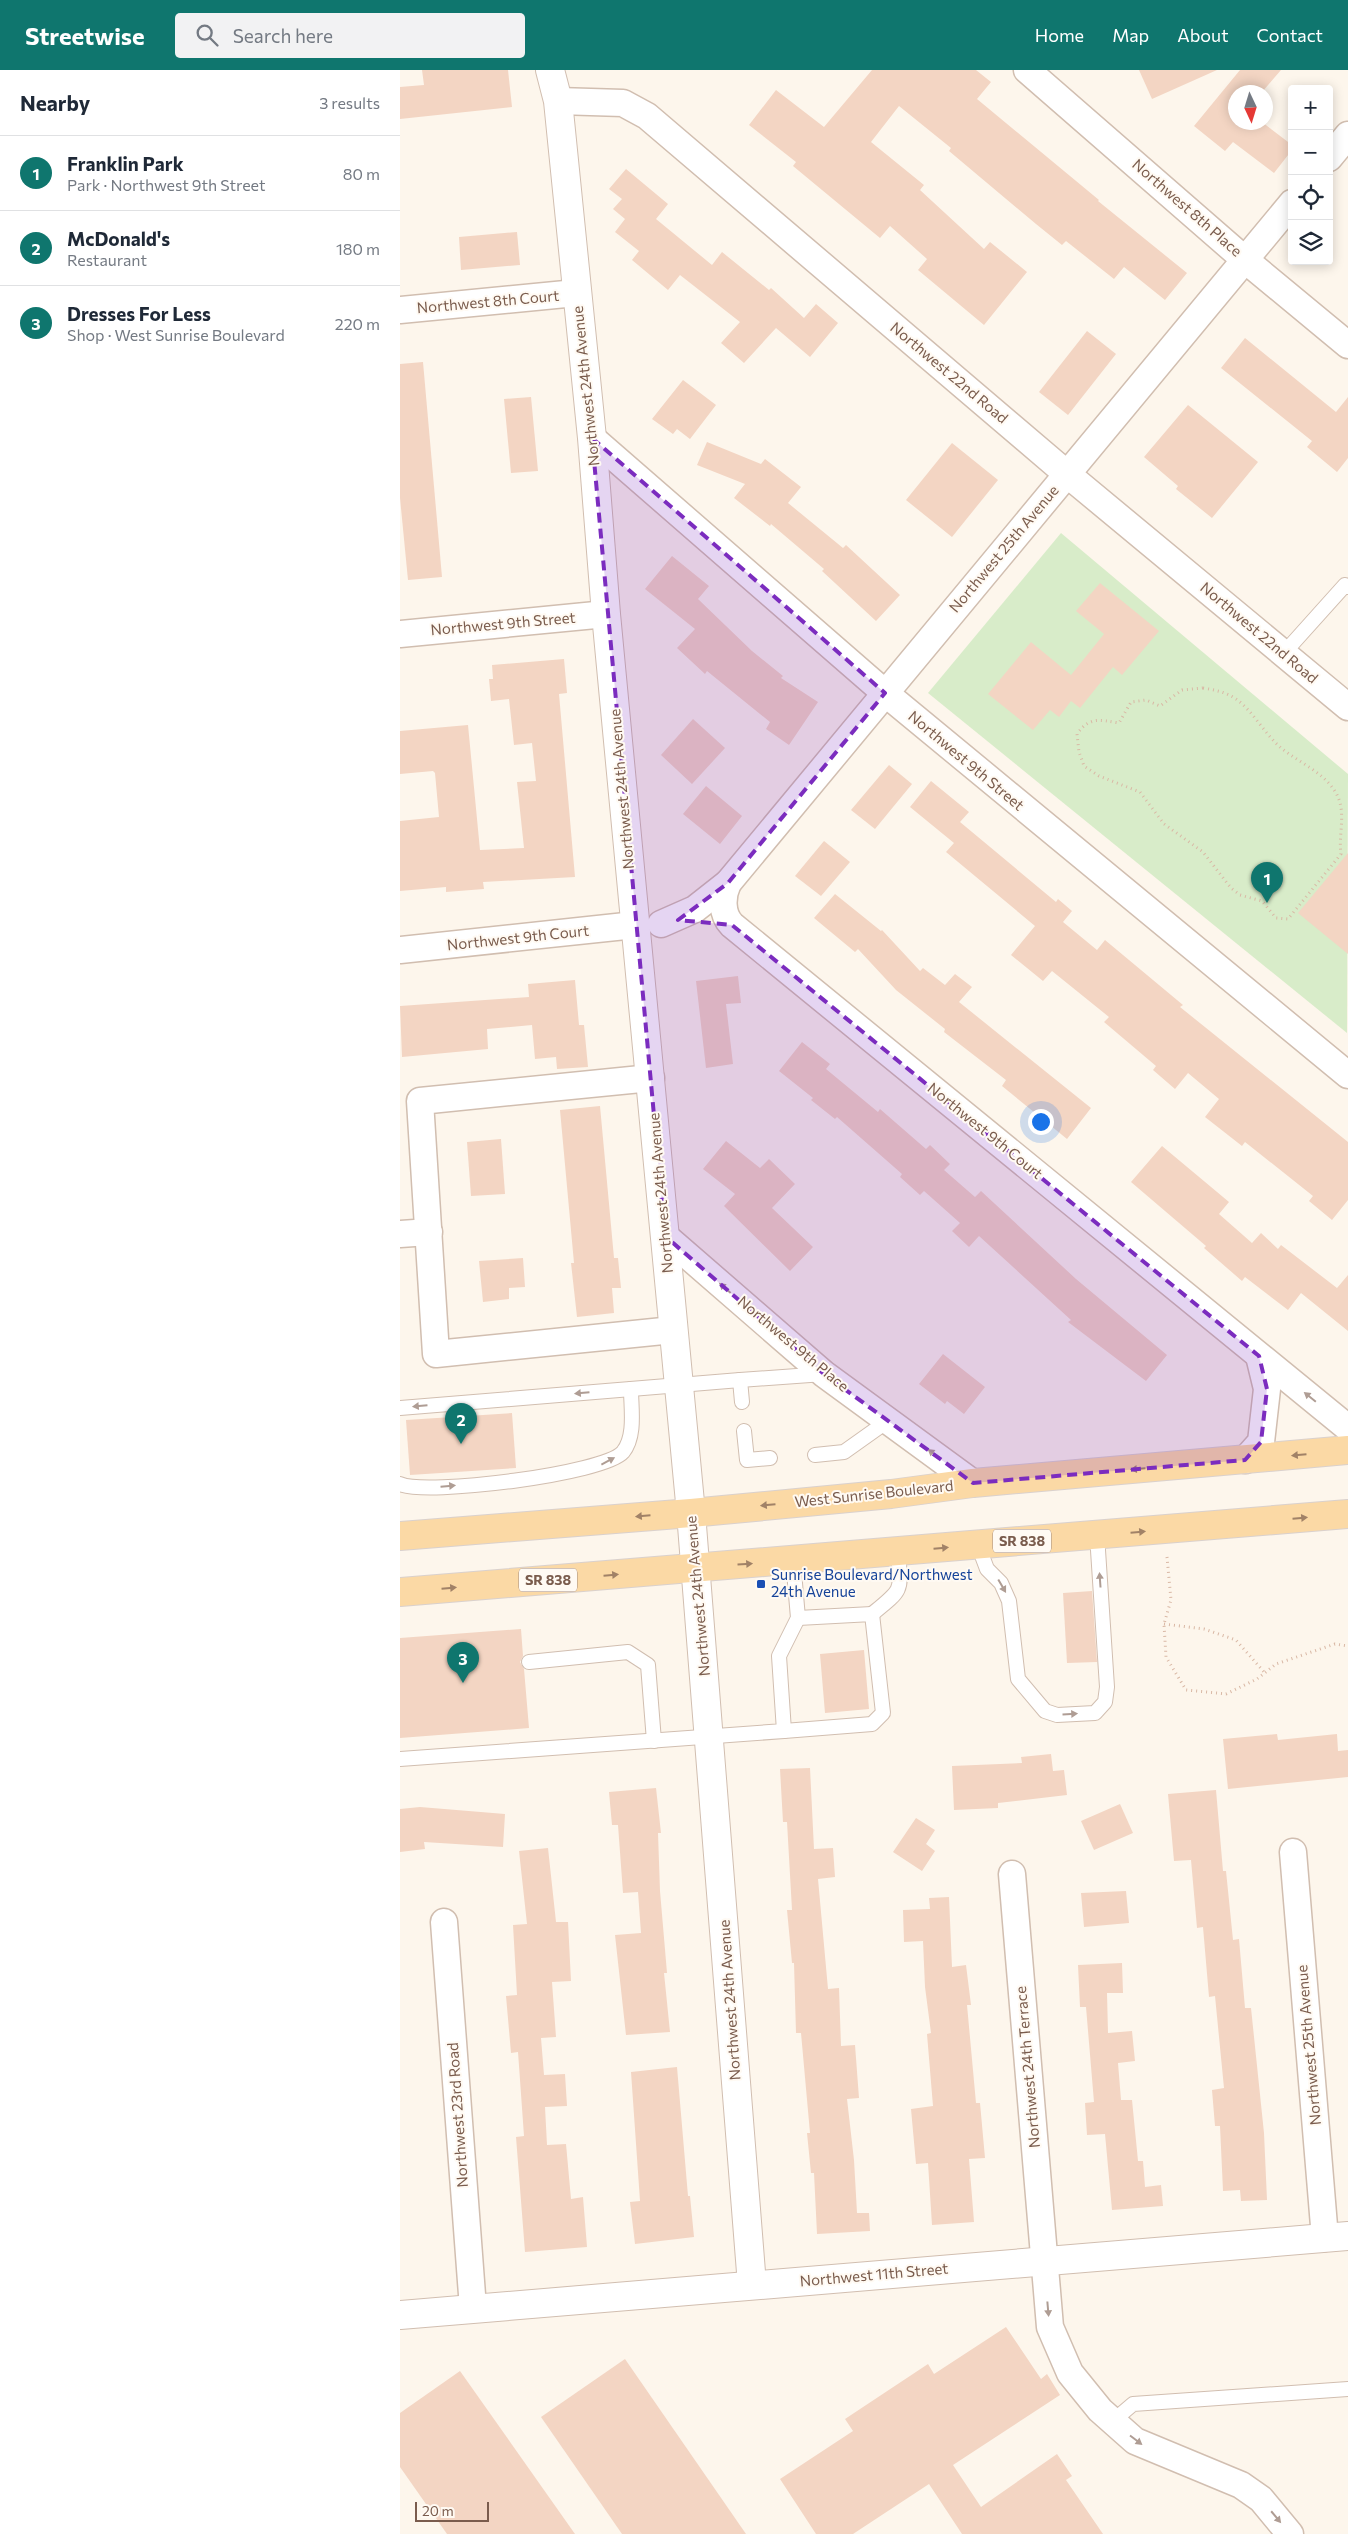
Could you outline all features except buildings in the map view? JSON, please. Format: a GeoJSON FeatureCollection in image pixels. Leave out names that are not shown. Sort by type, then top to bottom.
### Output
{"type":"FeatureCollection","features":[{"type":"Feature","properties":{"kind":"main road","name":"West Sunrise Boulevard"},"geometry":{"type":"LineString","coordinates":[[400,1536],[891,1494],[973,1483],[1348,1450]]}},
{"type":"Feature","properties":{"kind":"main road","name":"SR 838"},"geometry":{"type":"LineString","coordinates":[[400,1592],[1348,1514]]}},
{"type":"Feature","properties":{"kind":"street"},"geometry":{"type":"LineString","coordinates":[[550,70],[558,101]]}},
{"type":"Feature","properties":{"kind":"street","name":"Northwest 8th Place"},"geometry":{"type":"LineString","coordinates":[[1027,70],[1244,259],[1348,345]]}},
{"type":"Feature","properties":{"kind":"street","name":"Northwest 24th Avenue"},"geometry":{"type":"LineString","coordinates":[[558,101],[592,438],[606,614],[648,924],[651,1078],[696,1567],[752,2285]]}},
{"type":"Feature","properties":{"kind":"street","name":"Northwest 22nd Road"},"geometry":{"type":"LineString","coordinates":[[558,101],[623,103],[647,116],[1067,474],[1348,707]]}},
{"type":"Feature","properties":{"kind":"street"},"geometry":{"type":"LineString","coordinates":[[1333,153],[1348,135]]}},
{"type":"Feature","properties":{"kind":"street","name":"Northwest 25th Avenue"},"geometry":{"type":"LineString","coordinates":[[726,891],[885,693],[1288,208]]}},
{"type":"Feature","properties":{"kind":"street","name":"Northwest 8th Court"},"geometry":{"type":"LineString","coordinates":[[400,310],[576,294]]}},
{"type":"Feature","properties":{"kind":"street","name":"Northwest 9th Street"},"geometry":{"type":"LineString","coordinates":[[592,438],[885,693],[1348,1075]]}},
{"type":"Feature","properties":{"kind":"street","name":"Northwest 9th Street"},"geometry":{"type":"LineString","coordinates":[[400,634],[606,614]]}},
{"type":"Feature","properties":{"kind":"street"},"geometry":{"type":"LineString","coordinates":[[726,891],[724,910],[732,924]]}},
{"type":"Feature","properties":{"kind":"street","name":"Northwest 9th Court"},"geometry":{"type":"LineString","coordinates":[[400,950],[648,924],[695,909],[726,891]]}},
{"type":"Feature","properties":{"kind":"street"},"geometry":{"type":"LineString","coordinates":[[648,924],[701,922],[732,924]]}},
{"type":"Feature","properties":{"kind":"street","name":"Northwest 9th Court"},"geometry":{"type":"LineString","coordinates":[[732,924],[1348,1428]]}},
{"type":"Feature","properties":{"kind":"street"},"geometry":{"type":"LineString","coordinates":[[651,1078],[420,1101],[436,1354],[673,1330]]}},
{"type":"Feature","properties":{"kind":"street"},"geometry":{"type":"LineString","coordinates":[[400,1234],[429,1232]]}},
{"type":"Feature","properties":{"kind":"street","name":"Northwest 9th Place"},"geometry":{"type":"LineString","coordinates":[[665,1236],[824,1374],[973,1483]]}},
{"type":"Feature","properties":{"kind":"street"},"geometry":{"type":"LineString","coordinates":[[1245,1460],[1261,1442],[1267,1389],[1260,1356]]}},
{"type":"Feature","properties":{"kind":"street","name":"Northwest 25th Avenue"},"geometry":{"type":"LineString","coordinates":[[1293,1852],[1337,2237]]}},
{"type":"Feature","properties":{"kind":"street","name":"Northwest 24th Terrace"},"geometry":{"type":"LineString","coordinates":[[1012,1874],[1050,2327],[1070,2373],[1100,2410],[1144,2447],[1242,2485],[1261,2499],[1290,2534]]}},
{"type":"Feature","properties":{"kind":"street","name":"Northwest 23rd Road"},"geometry":{"type":"LineString","coordinates":[[444,1922],[473,2308]]}},
{"type":"Feature","properties":{"kind":"street","name":"Northwest 11th Street"},"geometry":{"type":"LineString","coordinates":[[400,2314],[1337,2237]]}},
{"type":"Feature","properties":{"kind":"lane"},"geometry":{"type":"LineString","coordinates":[[1284,654],[1345,585],[1348,587]]}},
{"type":"Feature","properties":{"kind":"lane"},"geometry":{"type":"LineString","coordinates":[[400,1408],[631,1389],[678,1383],[824,1374]]}},
{"type":"Feature","properties":{"kind":"lane"},"geometry":{"type":"LineString","coordinates":[[740,1380],[742,1402]]}},
{"type":"Feature","properties":{"kind":"lane"},"geometry":{"type":"LineString","coordinates":[[400,1484],[407,1487],[426,1488],[535,1478],[602,1464],[623,1452],[632,1431],[631,1389]]}},
{"type":"Feature","properties":{"kind":"lane"},"geometry":{"type":"LineString","coordinates":[[815,1454],[844,1452],[889,1420]]}},
{"type":"Feature","properties":{"kind":"lane"},"geometry":{"type":"LineString","coordinates":[[744,1431],[747,1460],[770,1458]]}},
{"type":"Feature","properties":{"kind":"lane"},"geometry":{"type":"LineString","coordinates":[[978,1545],[987,1569],[1001,1583],[1009,1601],[1018,1679],[1045,1711],[1056,1715],[1095,1713],[1105,1702],[1107,1687],[1098,1535]]}},
{"type":"Feature","properties":{"kind":"lane"},"geometry":{"type":"LineString","coordinates":[[798,1618],[872,1614],[897,1594],[901,1583],[898,1552]]}},
{"type":"Feature","properties":{"kind":"lane"},"geometry":{"type":"LineString","coordinates":[[784,1731],[779,1656],[798,1618],[794,1560]]}},
{"type":"Feature","properties":{"kind":"lane"},"geometry":{"type":"LineString","coordinates":[[400,1759],[872,1724],[883,1713],[872,1614]]}},
{"type":"Feature","properties":{"kind":"lane"},"geometry":{"type":"LineString","coordinates":[[529,1662],[628,1652],[648,1665],[654,1741]]}},
{"type":"Feature","properties":{"kind":"lane"},"geometry":{"type":"LineString","coordinates":[[1113,2421],[1133,2404],[1348,2389]]}},
{"type":"Feature","properties":{"kind":"path"},"geometry":{"type":"LineString","coordinates":[[1203,688],[1222,692],[1237,700],[1280,747],[1325,778],[1337,795],[1342,821],[1338,838],[1341,854],[1288,918],[1276,918],[1262,902],[1240,895],[1203,852],[1164,824],[1140,792],[1099,776],[1084,766],[1079,752],[1077,734],[1084,724],[1097,720],[1119,722],[1131,702],[1146,700],[1160,706],[1182,690],[1203,688]]}},
{"type":"Feature","properties":{"kind":"path"},"geometry":{"type":"LineString","coordinates":[[1167,1558],[1171,1600],[1164,1624],[1166,1657],[1186,1690],[1226,1694],[1265,1673],[1276,1664],[1335,1644],[1348,1646]]}},
{"type":"Feature","properties":{"kind":"path"},"geometry":{"type":"LineString","coordinates":[[1164,1624],[1204,1629],[1236,1640],[1265,1673]]}},
{"type":"Feature","properties":{"kind":"highlighted area"},"geometry":{"type":"Polygon","coordinates":[[[592,438],[885,693],[728,883],[678,920],[732,925],[1259,1356],[1267,1389],[1261,1442],[1245,1460],[973,1483],[824,1374],[665,1236],[592,438]]]}},
{"type":"Feature","properties":{"kind":"green space"},"geometry":{"type":"Polygon","coordinates":[[[1061,533],[1348,774],[1347,1033],[928,693],[1061,533]]]}},
{"type":"Feature","properties":{"kind":"place","name":"Franklin Park"},"geometry":{"type":"Point","coordinates":[1267,903]}},
{"type":"Feature","properties":{"kind":"place","name":"McDonald's"},"geometry":{"type":"Point","coordinates":[461,1444]}},
{"type":"Feature","properties":{"kind":"place","name":"Sunrise Boulevard/Northwest 24th Avenue"},"geometry":{"type":"Point","coordinates":[761,1584]}},
{"type":"Feature","properties":{"kind":"place","name":"Dresses For Less"},"geometry":{"type":"Point","coordinates":[463,1683]}}]}
